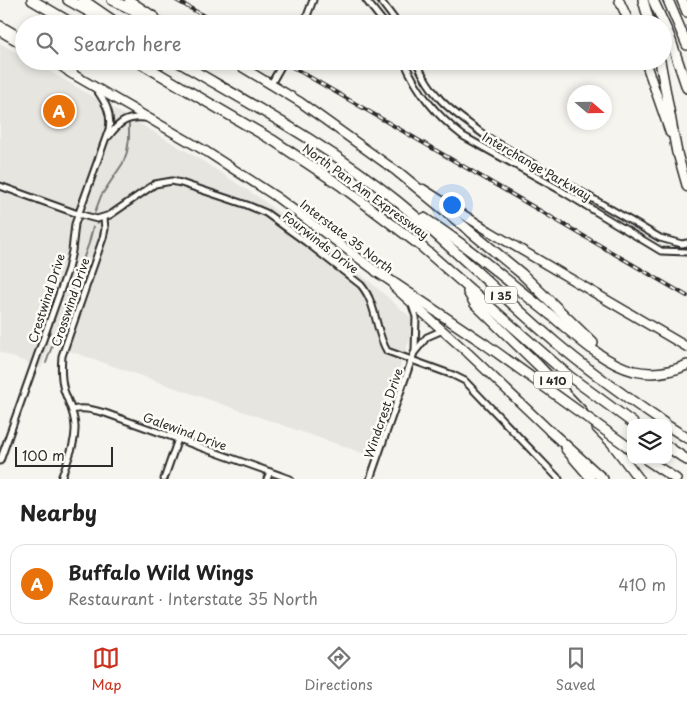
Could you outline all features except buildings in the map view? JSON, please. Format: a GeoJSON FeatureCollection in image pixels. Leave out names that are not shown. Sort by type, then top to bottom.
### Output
{"type":"FeatureCollection","features":[{"type":"Feature","properties":{"kind":"highway"},"geometry":{"type":"LineString","coordinates":[[32,0],[58,15]]}},
{"type":"Feature","properties":{"kind":"highway"},"geometry":{"type":"LineString","coordinates":[[68,0],[95,15]]}},
{"type":"Feature","properties":{"kind":"highway"},"geometry":{"type":"LineString","coordinates":[[83,0],[105,15]]}},
{"type":"Feature","properties":{"kind":"highway"},"geometry":{"type":"LineString","coordinates":[[112,0],[144,15]]}},
{"type":"Feature","properties":{"kind":"highway"},"geometry":{"type":"LineString","coordinates":[[643,0],[647,15]]}},
{"type":"Feature","properties":{"kind":"highway"},"geometry":{"type":"LineString","coordinates":[[654,0],[660,15]]}},
{"type":"Feature","properties":{"kind":"highway"},"geometry":{"type":"LineString","coordinates":[[668,0],[687,45]]}},
{"type":"Feature","properties":{"kind":"highway"},"geometry":{"type":"LineString","coordinates":[[682,0],[687,12]]}},
{"type":"Feature","properties":{"kind":"highway"},"geometry":{"type":"LineString","coordinates":[[0,26],[15,35]]}},
{"type":"Feature","properties":{"kind":"highway"},"geometry":{"type":"LineString","coordinates":[[672,45],[687,88]]}},
{"type":"Feature","properties":{"kind":"highway"},"geometry":{"type":"LineString","coordinates":[[67,70],[73,74]]}},
{"type":"Feature","properties":{"kind":"highway","name":"North Pan Am Expressway"},"geometry":{"type":"LineString","coordinates":[[152,70],[274,141],[332,179],[422,247],[569,376],[627,419]]}},
{"type":"Feature","properties":{"kind":"highway","name":"North Pan Am Expressway"},"geometry":{"type":"LineString","coordinates":[[192,70],[311,140],[396,200],[560,347],[658,419]]}},
{"type":"Feature","properties":{"kind":"highway"},"geometry":{"type":"LineString","coordinates":[[662,70],[678,153]]}},
{"type":"Feature","properties":{"kind":"highway"},"geometry":{"type":"LineString","coordinates":[[398,172],[522,274],[586,336],[622,367]]}},
{"type":"Feature","properties":{"kind":"highway"},"geometry":{"type":"LineString","coordinates":[[396,200],[440,228],[591,348],[622,367],[648,373],[672,371],[687,365]]}},
{"type":"Feature","properties":{"kind":"highway"},"geometry":{"type":"LineString","coordinates":[[376,271],[484,344],[627,446]]}},
{"type":"Feature","properties":{"kind":"highway","name":"I 410"},"geometry":{"type":"LineString","coordinates":[[464,285],[475,304],[553,380],[611,442],[639,479]]}},
{"type":"Feature","properties":{"kind":"highway"},"geometry":{"type":"LineString","coordinates":[[672,429],[687,438]]}},
{"type":"Feature","properties":{"kind":"highway"},"geometry":{"type":"LineString","coordinates":[[550,431],[603,479]]}},
{"type":"Feature","properties":{"kind":"highway"},"geometry":{"type":"LineString","coordinates":[[672,450],[687,460]]}},
{"type":"Feature","properties":{"kind":"highway"},"geometry":{"type":"LineString","coordinates":[[653,464],[676,479]]}},
{"type":"Feature","properties":{"kind":"highway"},"geometry":{"type":"LineString","coordinates":[[659,468],[671,479]]}},
{"type":"Feature","properties":{"kind":"main road"},"geometry":{"type":"LineString","coordinates":[[129,0],[151,15]]}},
{"type":"Feature","properties":{"kind":"main road"},"geometry":{"type":"LineString","coordinates":[[620,0],[626,15]]}},
{"type":"Feature","properties":{"kind":"main road"},"geometry":{"type":"LineString","coordinates":[[0,31],[15,40]]}},
{"type":"Feature","properties":{"kind":"main road"},"geometry":{"type":"LineString","coordinates":[[248,70],[272,84],[398,172],[489,231],[687,347]]}},
{"type":"Feature","properties":{"kind":"main road"},"geometry":{"type":"LineString","coordinates":[[648,70],[678,153],[687,187]]}},
{"type":"Feature","properties":{"kind":"main road","name":"Interstate 35 North"},"geometry":{"type":"LineString","coordinates":[[73,74],[207,152],[276,196],[376,271],[443,330],[550,431],[590,479]]}},
{"type":"Feature","properties":{"kind":"street"},"geometry":{"type":"LineString","coordinates":[[307,15],[313,0]]}},
{"type":"Feature","properties":{"kind":"street"},"geometry":{"type":"LineString","coordinates":[[366,0],[378,15]]}},
{"type":"Feature","properties":{"kind":"street"},"geometry":{"type":"LineString","coordinates":[[380,0],[391,15]]}},
{"type":"Feature","properties":{"kind":"street"},"geometry":{"type":"LineString","coordinates":[[272,84],[279,70]]}},
{"type":"Feature","properties":{"kind":"street","name":"Interchange Parkway"},"geometry":{"type":"LineString","coordinates":[[408,70],[423,96],[449,125],[463,136],[560,190],[661,251],[687,252]]}},
{"type":"Feature","properties":{"kind":"street","name":"Interchange Parkway"},"geometry":{"type":"LineString","coordinates":[[420,70],[423,78],[442,103],[487,137],[660,238],[682,244],[687,243]]}},
{"type":"Feature","properties":{"kind":"street","name":"Crestwind Drive"},"geometry":{"type":"LineString","coordinates":[[0,461],[68,268],[72,251],[73,232],[78,214],[106,140],[110,116],[103,99],[94,86]]}},
{"type":"Feature","properties":{"kind":"street","name":"Crestwind Drive"},"geometry":{"type":"LineString","coordinates":[[106,140],[123,120],[135,117],[150,118]]}},
{"type":"Feature","properties":{"kind":"street","name":"Fourwinds Drive"},"geometry":{"type":"LineString","coordinates":[[104,218],[116,212],[155,184],[172,181],[266,213],[361,285],[371,301],[382,342],[387,351],[453,375],[464,381],[559,479]]}},
{"type":"Feature","properties":{"kind":"street"},"geometry":{"type":"LineString","coordinates":[[0,186],[90,218],[104,218]]}},
{"type":"Feature","properties":{"kind":"street","name":"Crosswind Drive"},"geometry":{"type":"LineString","coordinates":[[61,479],[75,427],[60,370],[62,356],[103,238],[105,229],[104,218]]}},
{"type":"Feature","properties":{"kind":"street","name":"Windcrest Drive"},"geometry":{"type":"LineString","coordinates":[[370,479],[414,353],[416,323],[410,301]]}},
{"type":"Feature","properties":{"kind":"street","name":"Windcrest Drive"},"geometry":{"type":"LineString","coordinates":[[414,353],[427,336],[443,330]]}},
{"type":"Feature","properties":{"kind":"street","name":"Galewind Drive"},"geometry":{"type":"LineString","coordinates":[[72,410],[88,408],[290,479]]}},
{"type":"Feature","properties":{"kind":"street"},"geometry":{"type":"LineString","coordinates":[[164,479],[178,439]]}},
{"type":"Feature","properties":{"kind":"street"},"geometry":{"type":"LineString","coordinates":[[267,479],[270,472]]}},
{"type":"Feature","properties":{"kind":"shaded area"},"geometry":{"type":"Polygon","coordinates":[[[0,43],[15,52],[15,70],[47,70],[193,155],[261,199],[369,281],[416,322],[368,455],[50,344],[41,368],[0,352],[0,43]]]}},
{"type":"Feature","properties":{"kind":"waterway"},"geometry":{"type":"LineString","coordinates":[[95,212],[101,196],[123,163],[127,152],[129,124]]}},
{"type":"Feature","properties":{"kind":"waterway"},"geometry":{"type":"LineString","coordinates":[[46,363],[93,227]]}},
{"type":"Feature","properties":{"kind":"railway"},"geometry":{"type":"LineString","coordinates":[[176,0],[202,15]]}},
{"type":"Feature","properties":{"kind":"railway"},"geometry":{"type":"LineString","coordinates":[[298,70],[687,296]]}},
{"type":"Feature","properties":{"kind":"place","name":"Buffalo Wild Wings"},"geometry":{"type":"Point","coordinates":[59,111]}}]}
